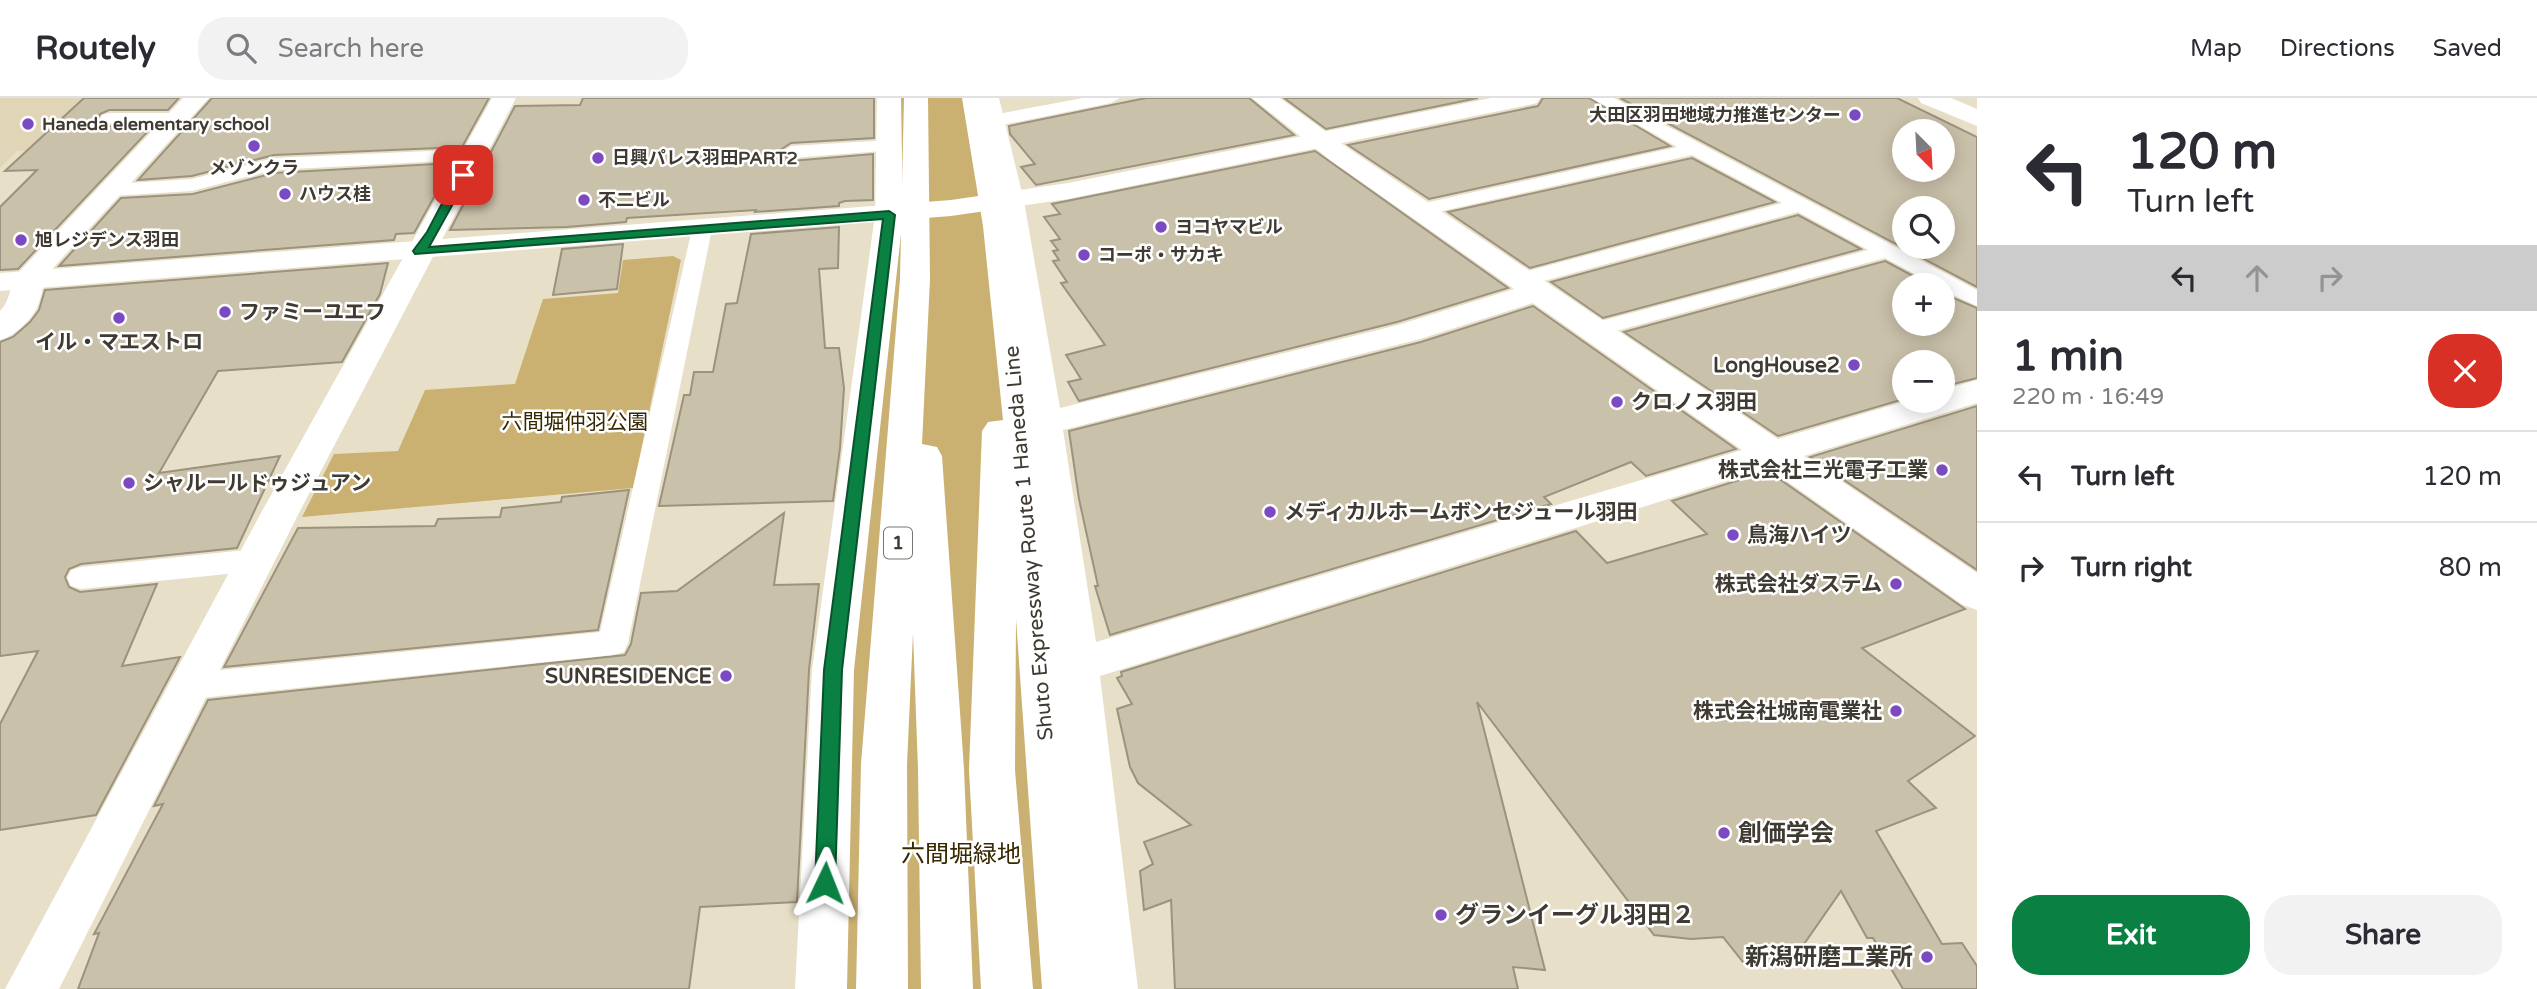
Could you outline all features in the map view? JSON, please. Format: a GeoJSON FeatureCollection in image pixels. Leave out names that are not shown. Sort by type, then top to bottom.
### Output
{"type":"FeatureCollection","features":[{"type":"Feature","properties":{"kind":"main road"},"geometry":{"type":"LineString","coordinates":[[14,281],[43,261],[197,98]]}},
{"type":"Feature","properties":{"kind":"main road"},"geometry":{"type":"LineString","coordinates":[[32,989],[419,251],[433,232],[504,98]]}},
{"type":"Feature","properties":{"kind":"main road"},"geometry":{"type":"LineString","coordinates":[[821,989],[833,670],[889,215],[889,98]]}},
{"type":"Feature","properties":{"kind":"main road","name":"1"},"geometry":{"type":"LineString","coordinates":[[882,989],[884,764],[915,279],[916,98]]}},
{"type":"Feature","properties":{"kind":"main road","name":"Shuto Expressway Route 1 Haneda Line"},"geometry":{"type":"LineString","coordinates":[[974,98],[985,148],[1004,275],[1024,453],[1048,772],[1068,989]]}},
{"type":"Feature","properties":{"kind":"main road"},"geometry":{"type":"LineString","coordinates":[[1264,98],[1420,210],[1977,594]]}},
{"type":"Feature","properties":{"kind":"main road"},"geometry":{"type":"LineString","coordinates":[[14,281],[889,215],[1010,201],[1528,98]]}},
{"type":"Feature","properties":{"kind":"main road"},"geometry":{"type":"LineString","coordinates":[[1930,98],[1977,118]]}},
{"type":"Feature","properties":{"kind":"main road"},"geometry":{"type":"LineString","coordinates":[[989,109],[1010,201],[1045,423],[1078,665],[1112,989]]}},
{"type":"Feature","properties":{"kind":"main road"},"geometry":{"type":"LineString","coordinates":[[1004,275],[992,770],[1006,989]]}},
{"type":"Feature","properties":{"kind":"main road"},"geometry":{"type":"LineString","coordinates":[[915,279],[941,769],[947,989]]}},
{"type":"Feature","properties":{"kind":"main road"},"geometry":{"type":"LineString","coordinates":[[0,330],[23,305],[14,281]]}},
{"type":"Feature","properties":{"kind":"main road"},"geometry":{"type":"LineString","coordinates":[[1045,423],[1409,332],[1530,286]]}},
{"type":"Feature","properties":{"kind":"main road"},"geometry":{"type":"LineString","coordinates":[[1078,665],[1977,391]]}},
{"type":"Feature","properties":{"kind":"lane"},"geometry":{"type":"LineString","coordinates":[[989,109],[1111,98]]}},
{"type":"Feature","properties":{"kind":"lane"},"geometry":{"type":"LineString","coordinates":[[1600,98],[1977,299]]}},
{"type":"Feature","properties":{"kind":"lane"},"geometry":{"type":"LineString","coordinates":[[109,119],[178,119]]}},
{"type":"Feature","properties":{"kind":"lane"},"geometry":{"type":"LineString","coordinates":[[791,152],[889,146]]}},
{"type":"Feature","properties":{"kind":"lane"},"geometry":{"type":"LineString","coordinates":[[1420,210],[1693,149]]}},
{"type":"Feature","properties":{"kind":"lane"},"geometry":{"type":"LineString","coordinates":[[112,190],[191,185],[274,164],[474,155]]}},
{"type":"Feature","properties":{"kind":"lane"},"geometry":{"type":"LineString","coordinates":[[1530,286],[1800,205]]}},
{"type":"Feature","properties":{"kind":"lane"},"geometry":{"type":"LineString","coordinates":[[191,686],[613,643],[702,229]]}},
{"type":"Feature","properties":{"kind":"lane"},"geometry":{"type":"LineString","coordinates":[[1594,330],[1888,251]]}},
{"type":"Feature","properties":{"kind":"lane"},"geometry":{"type":"LineString","coordinates":[[81,578],[256,560]]}},
{"type":"Feature","properties":{"kind":"shaded area","name":"Haneda elementary school"},"geometry":{"type":"Polygon","coordinates":[[[0,98],[85,98],[28,151],[17,151],[0,168],[0,98]]]}},
{"type":"Feature","properties":{"kind":"green space","name":"六間堀緑地"},"geometry":{"type":"Polygon","coordinates":[[[889,98],[987,98],[1100,989],[821,989],[889,98]]]}},
{"type":"Feature","properties":{"kind":"green space","name":"六間堀仲羽公園"},"geometry":{"type":"Polygon","coordinates":[[[673,256],[681,260],[633,488],[302,517],[334,454],[398,451],[425,390],[515,384],[543,299],[618,293],[623,260],[673,256]]]}},
{"type":"Feature","properties":{"kind":"building"},"geometry":{"type":"Polygon","coordinates":[[[84,98],[179,98],[168,110],[109,110],[100,114],[98,120],[102,126],[152,127],[18,269],[0,270],[0,207],[37,170],[5,171],[84,98]]]}},
{"type":"Feature","properties":{"kind":"building"},"geometry":{"type":"Polygon","coordinates":[[[212,98],[489,98],[462,147],[274,155],[192,176],[138,180],[212,98]]]}},
{"type":"Feature","properties":{"kind":"building"},"geometry":{"type":"Polygon","coordinates":[[[583,98],[874,98],[874,138],[791,143],[779,151],[791,161],[873,154],[873,200],[845,201],[839,203],[839,206],[627,218],[626,222],[567,227],[450,230],[515,106],[580,105],[583,98]]]}},
{"type":"Feature","properties":{"kind":"building"},"geometry":{"type":"Polygon","coordinates":[[[1146,98],[1249,98],[1294,135],[1036,185],[1021,167],[1035,164],[1010,134],[1009,126],[1146,98]]]}},
{"type":"Feature","properties":{"kind":"building"},"geometry":{"type":"Polygon","coordinates":[[[1284,98],[1478,98],[1326,129],[1284,98]]]}},
{"type":"Feature","properties":{"kind":"building"},"geometry":{"type":"Polygon","coordinates":[[[1543,98],[1589,98],[1670,146],[1429,199],[1348,145],[1538,106],[1543,98]]]}},
{"type":"Feature","properties":{"kind":"building"},"geometry":{"type":"Polygon","coordinates":[[[1620,98],[1897,98],[1940,119],[1892,119],[1892,182],[1955,182],[1955,126],[1977,137],[1977,287],[1924,259],[1955,259],[1955,196],[1892,196],[1892,242],[1620,98]]]}},
{"type":"Feature","properties":{"kind":"building"},"geometry":{"type":"Polygon","coordinates":[[[1315,151],[1508,288],[1397,322],[1079,401],[1068,382],[1081,379],[1066,355],[1105,345],[1061,283],[1067,282],[1053,261],[1059,260],[1053,251],[1058,250],[1051,241],[1060,239],[1044,217],[1060,214],[1052,204],[1315,151]]]}},
{"type":"Feature","properties":{"kind":"building"},"geometry":{"type":"Polygon","coordinates":[[[1692,158],[1775,202],[1530,268],[1448,212],[1692,158]]]}},
{"type":"Feature","properties":{"kind":"building"},"geometry":{"type":"Polygon","coordinates":[[[453,163],[414,233],[396,234],[394,240],[59,266],[121,198],[193,194],[274,173],[453,163]]]}},
{"type":"Feature","properties":{"kind":"building"},"geometry":{"type":"Polygon","coordinates":[[[1798,215],[1861,249],[1603,318],[1551,282],[1798,215]]]}},
{"type":"Feature","properties":{"kind":"building"},"geometry":{"type":"Polygon","coordinates":[[[839,227],[838,268],[819,269],[825,348],[839,348],[844,388],[833,501],[659,506],[684,395],[690,395],[694,372],[713,372],[726,304],[737,303],[751,234],[839,227]]]}},
{"type":"Feature","properties":{"kind":"building"},"geometry":{"type":"Polygon","coordinates":[[[623,244],[617,289],[553,295],[562,249],[623,244]]]}},
{"type":"Feature","properties":{"kind":"building"},"geometry":{"type":"Polygon","coordinates":[[[1885,261],[1908,273],[1892,273],[1892,336],[1955,336],[1955,299],[1977,308],[1977,378],[1955,384],[1955,350],[1892,350],[1892,403],[1778,436],[1624,332],[1885,261]]]}},
{"type":"Feature","properties":{"kind":"building"},"geometry":{"type":"Polygon","coordinates":[[[388,263],[380,294],[342,362],[218,371],[159,473],[280,456],[237,548],[81,564],[69,569],[65,577],[69,587],[80,592],[157,584],[122,666],[180,657],[96,815],[0,830],[0,724],[38,651],[0,656],[0,342],[13,337],[30,322],[39,310],[45,290],[388,263]]]}},
{"type":"Feature","properties":{"kind":"building"},"geometry":{"type":"Polygon","coordinates":[[[1533,306],[1736,449],[1646,476],[1631,462],[1544,497],[1551,504],[1110,635],[1095,586],[1098,586],[1079,499],[1069,431],[1421,342],[1533,306]]]}},
{"type":"Feature","properties":{"kind":"building"},"geometry":{"type":"Polygon","coordinates":[[[1977,406],[1977,570],[1810,457],[1977,406]]]}},
{"type":"Feature","properties":{"kind":"building"},"geometry":{"type":"Polygon","coordinates":[[[1768,471],[1965,609],[1862,648],[1975,736],[1908,781],[1936,808],[1876,831],[1942,944],[1962,943],[1977,966],[1977,989],[1903,989],[1873,938],[1867,938],[1841,891],[1804,944],[1772,964],[1743,962],[1723,937],[1691,939],[1654,935],[1477,702],[1545,970],[1513,967],[1518,989],[1175,989],[1171,900],[1144,910],[1140,871],[1153,864],[1144,842],[1191,825],[1138,783],[1130,767],[1117,709],[1132,704],[1117,678],[1122,676],[1121,672],[1576,531],[1607,563],[1707,534],[1672,501],[1768,471]]]}},
{"type":"Feature","properties":{"kind":"building"},"geometry":{"type":"Polygon","coordinates":[[[629,490],[598,630],[224,667],[298,528],[435,526],[438,519],[500,517],[502,508],[561,502],[562,497],[629,490]]]}},
{"type":"Feature","properties":{"kind":"building"},"geometry":{"type":"Polygon","coordinates":[[[784,513],[774,585],[819,584],[809,670],[797,902],[700,907],[689,989],[78,989],[99,933],[94,934],[163,804],[154,806],[208,700],[625,655],[631,644],[641,593],[677,591],[784,513]]]}},
{"type":"Feature","properties":{"kind":"place","name":"大田区羽田地域力推進センター"},"geometry":{"type":"Point","coordinates":[1855,115]}},
{"type":"Feature","properties":{"kind":"place","name":"Haneda elementary school"},"geometry":{"type":"Point","coordinates":[28,124]}},
{"type":"Feature","properties":{"kind":"place","name":"メゾンクラ"},"geometry":{"type":"Point","coordinates":[254,146]}},
{"type":"Feature","properties":{"kind":"place","name":"日興パレス羽田PART2"},"geometry":{"type":"Point","coordinates":[598,158]}},
{"type":"Feature","properties":{"kind":"place","name":"ハウス桂"},"geometry":{"type":"Point","coordinates":[285,194]}},
{"type":"Feature","properties":{"kind":"place","name":"不二ビル"},"geometry":{"type":"Point","coordinates":[584,200]}},
{"type":"Feature","properties":{"kind":"place","name":"ヨコヤマビル"},"geometry":{"type":"Point","coordinates":[1161,227]}},
{"type":"Feature","properties":{"kind":"place","name":"旭レジデンス羽田"},"geometry":{"type":"Point","coordinates":[21,240]}},
{"type":"Feature","properties":{"kind":"place","name":"コーポ・サカキ"},"geometry":{"type":"Point","coordinates":[1084,255]}},
{"type":"Feature","properties":{"kind":"place","name":"ファミーユエフ"},"geometry":{"type":"Point","coordinates":[225,312]}},
{"type":"Feature","properties":{"kind":"place","name":"イル・マエストロ"},"geometry":{"type":"Point","coordinates":[119,318]}},
{"type":"Feature","properties":{"kind":"place","name":"LongHouse2"},"geometry":{"type":"Point","coordinates":[1854,365]}},
{"type":"Feature","properties":{"kind":"place","name":"クロノス羽田"},"geometry":{"type":"Point","coordinates":[1617,402]}},
{"type":"Feature","properties":{"kind":"place","name":"株式会社三光電子工業"},"geometry":{"type":"Point","coordinates":[1942,470]}},
{"type":"Feature","properties":{"kind":"place","name":"シャルールドゥジュアン"},"geometry":{"type":"Point","coordinates":[129,483]}},
{"type":"Feature","properties":{"kind":"place","name":"メディカルホームボンセジュール羽田"},"geometry":{"type":"Point","coordinates":[1270,512]}},
{"type":"Feature","properties":{"kind":"place","name":"鳥海ハイツ"},"geometry":{"type":"Point","coordinates":[1733,535]}},
{"type":"Feature","properties":{"kind":"place","name":"株式会社ダステム"},"geometry":{"type":"Point","coordinates":[1896,584]}},
{"type":"Feature","properties":{"kind":"place","name":"SUNRESIDENCE"},"geometry":{"type":"Point","coordinates":[726,676]}},
{"type":"Feature","properties":{"kind":"place","name":"株式会社城南電業社"},"geometry":{"type":"Point","coordinates":[1896,711]}},
{"type":"Feature","properties":{"kind":"place","name":"創価学会"},"geometry":{"type":"Point","coordinates":[1724,833]}},
{"type":"Feature","properties":{"kind":"place","name":"グランイーグル羽田２"},"geometry":{"type":"Point","coordinates":[1441,915]}},
{"type":"Feature","properties":{"kind":"place","name":"新潟研磨工業所"},"geometry":{"type":"Point","coordinates":[1927,957]}},
{"type":"Feature","properties":{"kind":"route"},"geometry":{"type":"LineString","coordinates":[[463,175],[433,232],[419,251],[889,215],[833,670],[825,883]]}}]}
